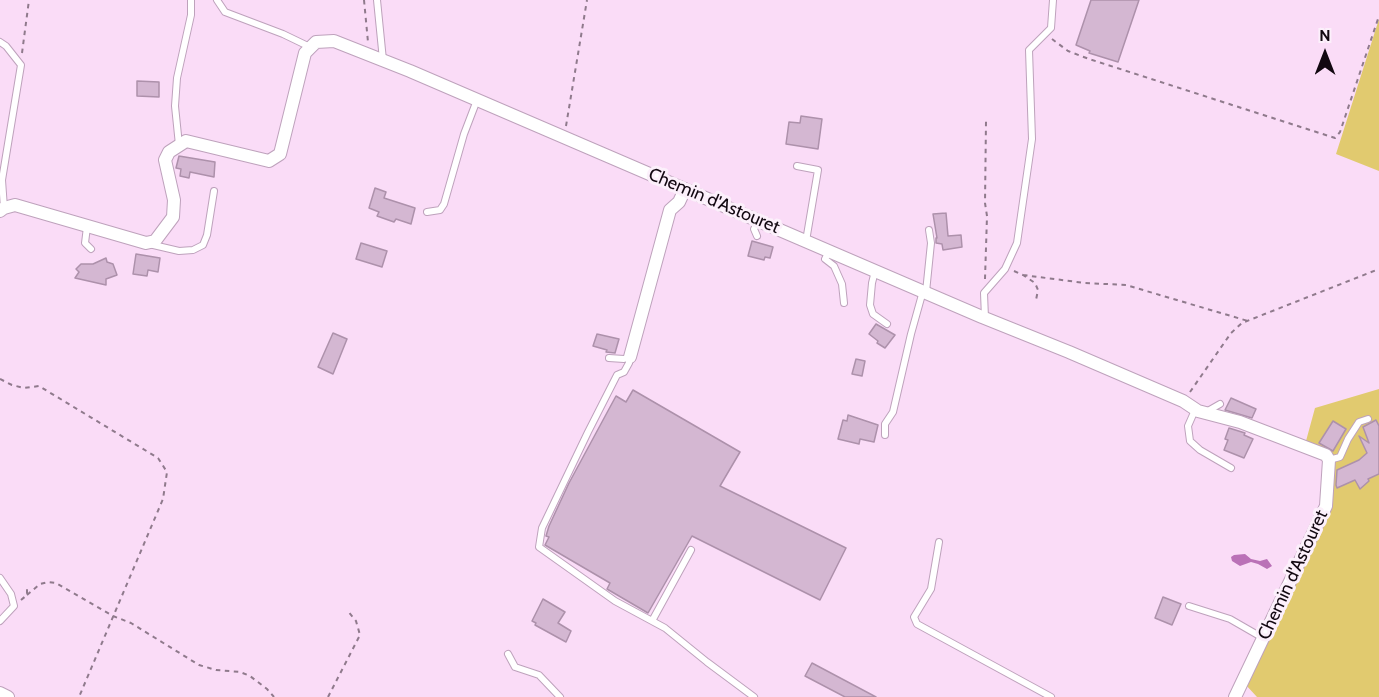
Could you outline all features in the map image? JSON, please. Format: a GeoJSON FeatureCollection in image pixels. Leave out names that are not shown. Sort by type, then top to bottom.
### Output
{"type":"FeatureCollection","features":[{"type":"Feature","properties":{"kind":"street","name":"Chemin d'Astouret"},"geometry":{"type":"LineString","coordinates":[[310,47],[315,42],[334,41],[384,60],[1183,401],[1200,411],[1281,437],[1326,455],[1329,460],[1326,506],[1235,697]]}},
{"type":"Feature","properties":{"kind":"street"},"geometry":{"type":"LineString","coordinates":[[2,209],[15,205],[146,243],[155,241],[173,217],[174,200],[165,160],[169,152],[186,141],[269,161],[280,154],[305,53],[310,47]]}},
{"type":"Feature","properties":{"kind":"street"},"geometry":{"type":"LineString","coordinates":[[630,357],[670,210],[679,202],[685,189]]}},
{"type":"Feature","properties":{"kind":"street"},"geometry":{"type":"LineString","coordinates":[[0,693],[8,697]]}},
{"type":"Feature","properties":{"kind":"lane"},"geometry":{"type":"LineString","coordinates":[[179,146],[175,106],[177,78],[191,15],[191,0]]}},
{"type":"Feature","properties":{"kind":"lane"},"geometry":{"type":"LineString","coordinates":[[217,0],[225,12],[310,47]]}},
{"type":"Feature","properties":{"kind":"lane"},"geometry":{"type":"LineString","coordinates":[[377,0],[384,60]]}},
{"type":"Feature","properties":{"kind":"lane"},"geometry":{"type":"LineString","coordinates":[[985,318],[984,293],[1005,269],[1019,236],[1032,139],[1029,50],[1051,28],[1053,0]]}},
{"type":"Feature","properties":{"kind":"lane"},"geometry":{"type":"LineString","coordinates":[[0,42],[21,65],[2,180],[2,209]]}},
{"type":"Feature","properties":{"kind":"lane"},"geometry":{"type":"LineString","coordinates":[[427,212],[440,210],[444,204],[477,100]]}},
{"type":"Feature","properties":{"kind":"lane"},"geometry":{"type":"LineString","coordinates":[[797,166],[818,170],[807,241]]}},
{"type":"Feature","properties":{"kind":"lane"},"geometry":{"type":"LineString","coordinates":[[146,243],[179,251],[193,250],[203,246],[214,191]]}},
{"type":"Feature","properties":{"kind":"lane"},"geometry":{"type":"LineString","coordinates":[[757,236],[754,229],[758,220]]}},
{"type":"Feature","properties":{"kind":"lane"},"geometry":{"type":"LineString","coordinates":[[88,226],[85,243],[91,249]]}},
{"type":"Feature","properties":{"kind":"lane"},"geometry":{"type":"LineString","coordinates":[[885,435],[885,424],[893,412],[910,334],[925,292],[931,243],[929,230]]}},
{"type":"Feature","properties":{"kind":"lane"},"geometry":{"type":"LineString","coordinates":[[829,250],[825,259],[834,266],[842,284],[844,303]]}},
{"type":"Feature","properties":{"kind":"lane"},"geometry":{"type":"LineString","coordinates":[[875,270],[870,305],[873,314],[887,324]]}},
{"type":"Feature","properties":{"kind":"lane"},"geometry":{"type":"LineString","coordinates":[[609,358],[630,357],[624,372],[617,375],[542,528],[539,547],[615,601],[665,628],[754,697]]}},
{"type":"Feature","properties":{"kind":"lane"},"geometry":{"type":"LineString","coordinates":[[1220,404],[1200,411],[1188,426],[1190,441],[1200,450],[1231,468]]}},
{"type":"Feature","properties":{"kind":"lane"},"geometry":{"type":"LineString","coordinates":[[1329,460],[1340,457],[1359,422],[1368,419]]}},
{"type":"Feature","properties":{"kind":"lane"},"geometry":{"type":"LineString","coordinates":[[939,542],[931,589],[914,617],[917,624],[1051,697]]}},
{"type":"Feature","properties":{"kind":"lane"},"geometry":{"type":"LineString","coordinates":[[652,621],[691,550]]}},
{"type":"Feature","properties":{"kind":"lane"},"geometry":{"type":"LineString","coordinates":[[0,578],[11,594],[14,606],[0,621]]}},
{"type":"Feature","properties":{"kind":"lane"},"geometry":{"type":"LineString","coordinates":[[1189,606],[1230,619],[1264,638]]}},
{"type":"Feature","properties":{"kind":"lane"},"geometry":{"type":"LineString","coordinates":[[508,654],[515,668],[539,675],[560,697]]}},
{"type":"Feature","properties":{"kind":"path"},"geometry":{"type":"LineString","coordinates":[[21,65],[29,0]]}},
{"type":"Feature","properties":{"kind":"path"},"geometry":{"type":"LineString","coordinates":[[362,52],[369,40],[364,0]]}},
{"type":"Feature","properties":{"kind":"path"},"geometry":{"type":"LineString","coordinates":[[564,138],[587,0]]}},
{"type":"Feature","properties":{"kind":"path"},"geometry":{"type":"LineString","coordinates":[[1046,33],[1068,51],[1089,59],[1335,138],[1340,132],[1379,16]]}},
{"type":"Feature","properties":{"kind":"path"},"geometry":{"type":"LineString","coordinates":[[984,293],[987,216],[986,121]]}},
{"type":"Feature","properties":{"kind":"path"},"geometry":{"type":"LineString","coordinates":[[1005,269],[1023,275],[1085,284],[1126,285],[1248,321]]}},
{"type":"Feature","properties":{"kind":"path"},"geometry":{"type":"LineString","coordinates":[[1183,401],[1231,333],[1248,321],[1379,269]]}},
{"type":"Feature","properties":{"kind":"path"},"geometry":{"type":"LineString","coordinates":[[1023,275],[1035,284],[1038,290],[1036,300]]}},
{"type":"Feature","properties":{"kind":"path"},"geometry":{"type":"LineString","coordinates":[[0,378],[12,385],[24,388],[39,386],[158,458],[167,472],[164,499],[79,697]]}},
{"type":"Feature","properties":{"kind":"path"},"geometry":{"type":"LineString","coordinates":[[14,606],[40,584],[56,583],[113,616],[131,623],[199,665],[216,670],[240,672],[250,676],[274,697]]}},
{"type":"Feature","properties":{"kind":"path"},"geometry":{"type":"LineString","coordinates":[[27,588],[27,595]]}},
{"type":"Feature","properties":{"kind":"path"},"geometry":{"type":"LineString","coordinates":[[328,697],[360,635],[356,621],[347,610]]}},
{"type":"Feature","properties":{"kind":"shaded area"},"geometry":{"type":"Polygon","coordinates":[[[1379,19],[1379,171],[1336,154],[1379,19]]]}},
{"type":"Feature","properties":{"kind":"shaded area"},"geometry":{"type":"Polygon","coordinates":[[[1379,389],[1379,697],[1257,697],[1245,684],[1330,503],[1332,456],[1306,441],[1315,408],[1379,389]]]}},
{"type":"Feature","properties":{"kind":"shaded area"},"geometry":{"type":"Polygon","coordinates":[[[1245,554],[1251,559],[1260,561],[1267,559],[1272,566],[1267,569],[1251,562],[1240,566],[1232,561],[1231,557],[1234,555],[1245,554]]]}},
{"type":"Feature","properties":{"kind":"building"},"geometry":{"type":"Polygon","coordinates":[[[1091,0],[1139,0],[1118,62],[1089,53],[1090,51],[1076,45],[1091,0]]]}},
{"type":"Feature","properties":{"kind":"building"},"geometry":{"type":"Polygon","coordinates":[[[137,81],[159,82],[159,97],[137,96],[137,81]]]}},
{"type":"Feature","properties":{"kind":"building"},"geometry":{"type":"Polygon","coordinates":[[[801,116],[822,119],[818,149],[786,144],[789,122],[800,123],[801,116]]]}},
{"type":"Feature","properties":{"kind":"building"},"geometry":{"type":"Polygon","coordinates":[[[179,156],[215,162],[214,177],[190,172],[189,178],[180,176],[181,169],[176,168],[179,156]]]}},
{"type":"Feature","properties":{"kind":"building"},"geometry":{"type":"Polygon","coordinates":[[[375,188],[386,192],[384,198],[415,208],[411,224],[396,219],[394,222],[377,216],[379,212],[369,208],[375,188]]]}},
{"type":"Feature","properties":{"kind":"building"},"geometry":{"type":"Polygon","coordinates":[[[946,213],[948,236],[961,235],[962,247],[943,250],[942,244],[936,243],[933,214],[946,213]]]}},
{"type":"Feature","properties":{"kind":"building"},"geometry":{"type":"Polygon","coordinates":[[[752,241],[773,247],[770,258],[765,257],[764,260],[748,256],[752,241]]]}},
{"type":"Feature","properties":{"kind":"building"},"geometry":{"type":"Polygon","coordinates":[[[361,243],[387,251],[382,267],[356,259],[361,243]]]}},
{"type":"Feature","properties":{"kind":"building"},"geometry":{"type":"Polygon","coordinates":[[[136,254],[160,258],[158,272],[148,270],[147,276],[133,274],[136,254]]]}},
{"type":"Feature","properties":{"kind":"building"},"geometry":{"type":"Polygon","coordinates":[[[106,258],[107,262],[113,264],[117,275],[106,279],[106,285],[75,278],[79,272],[76,269],[81,264],[93,264],[106,258]]]}},
{"type":"Feature","properties":{"kind":"building"},"geometry":{"type":"Polygon","coordinates":[[[876,324],[895,335],[885,348],[869,334],[876,324]]]}},
{"type":"Feature","properties":{"kind":"building"},"geometry":{"type":"Polygon","coordinates":[[[333,333],[347,339],[333,374],[318,367],[333,333]]]}},
{"type":"Feature","properties":{"kind":"building"},"geometry":{"type":"Polygon","coordinates":[[[597,334],[619,339],[615,353],[593,346],[597,334]]]}},
{"type":"Feature","properties":{"kind":"building"},"geometry":{"type":"Polygon","coordinates":[[[856,359],[865,361],[862,376],[852,374],[856,359]]]}},
{"type":"Feature","properties":{"kind":"building"},"geometry":{"type":"Polygon","coordinates":[[[633,390],[740,452],[720,486],[846,548],[820,600],[692,536],[648,613],[607,589],[610,583],[545,545],[549,537],[546,536],[549,526],[569,483],[616,396],[626,402],[633,390]]]}},
{"type":"Feature","properties":{"kind":"building"},"geometry":{"type":"Polygon","coordinates":[[[1231,398],[1256,409],[1252,418],[1225,410],[1231,398]]]}},
{"type":"Feature","properties":{"kind":"building"},"geometry":{"type":"Polygon","coordinates":[[[848,415],[878,425],[874,442],[860,439],[859,444],[838,439],[843,420],[847,421],[848,415]]]}},
{"type":"Feature","properties":{"kind":"building"},"geometry":{"type":"Polygon","coordinates":[[[1376,420],[1379,426],[1379,474],[1368,479],[1369,481],[1360,489],[1355,480],[1337,488],[1337,470],[1359,460],[1367,453],[1359,436],[1369,443],[1363,427],[1376,420]]]}},
{"type":"Feature","properties":{"kind":"building"},"geometry":{"type":"Polygon","coordinates":[[[1333,421],[1346,429],[1333,451],[1319,443],[1333,421]]]}},
{"type":"Feature","properties":{"kind":"building"},"geometry":{"type":"Polygon","coordinates":[[[1229,428],[1245,433],[1244,435],[1253,439],[1244,458],[1224,450],[1229,428]]]}},
{"type":"Feature","properties":{"kind":"building"},"geometry":{"type":"Polygon","coordinates":[[[1163,597],[1181,604],[1172,625],[1155,618],[1163,597]]]}},
{"type":"Feature","properties":{"kind":"building"},"geometry":{"type":"Polygon","coordinates":[[[543,599],[565,612],[558,623],[571,631],[566,642],[535,625],[536,623],[532,621],[543,599]]]}},
{"type":"Feature","properties":{"kind":"building"},"geometry":{"type":"Polygon","coordinates":[[[812,663],[876,697],[845,697],[805,676],[812,663]]]}}]}
